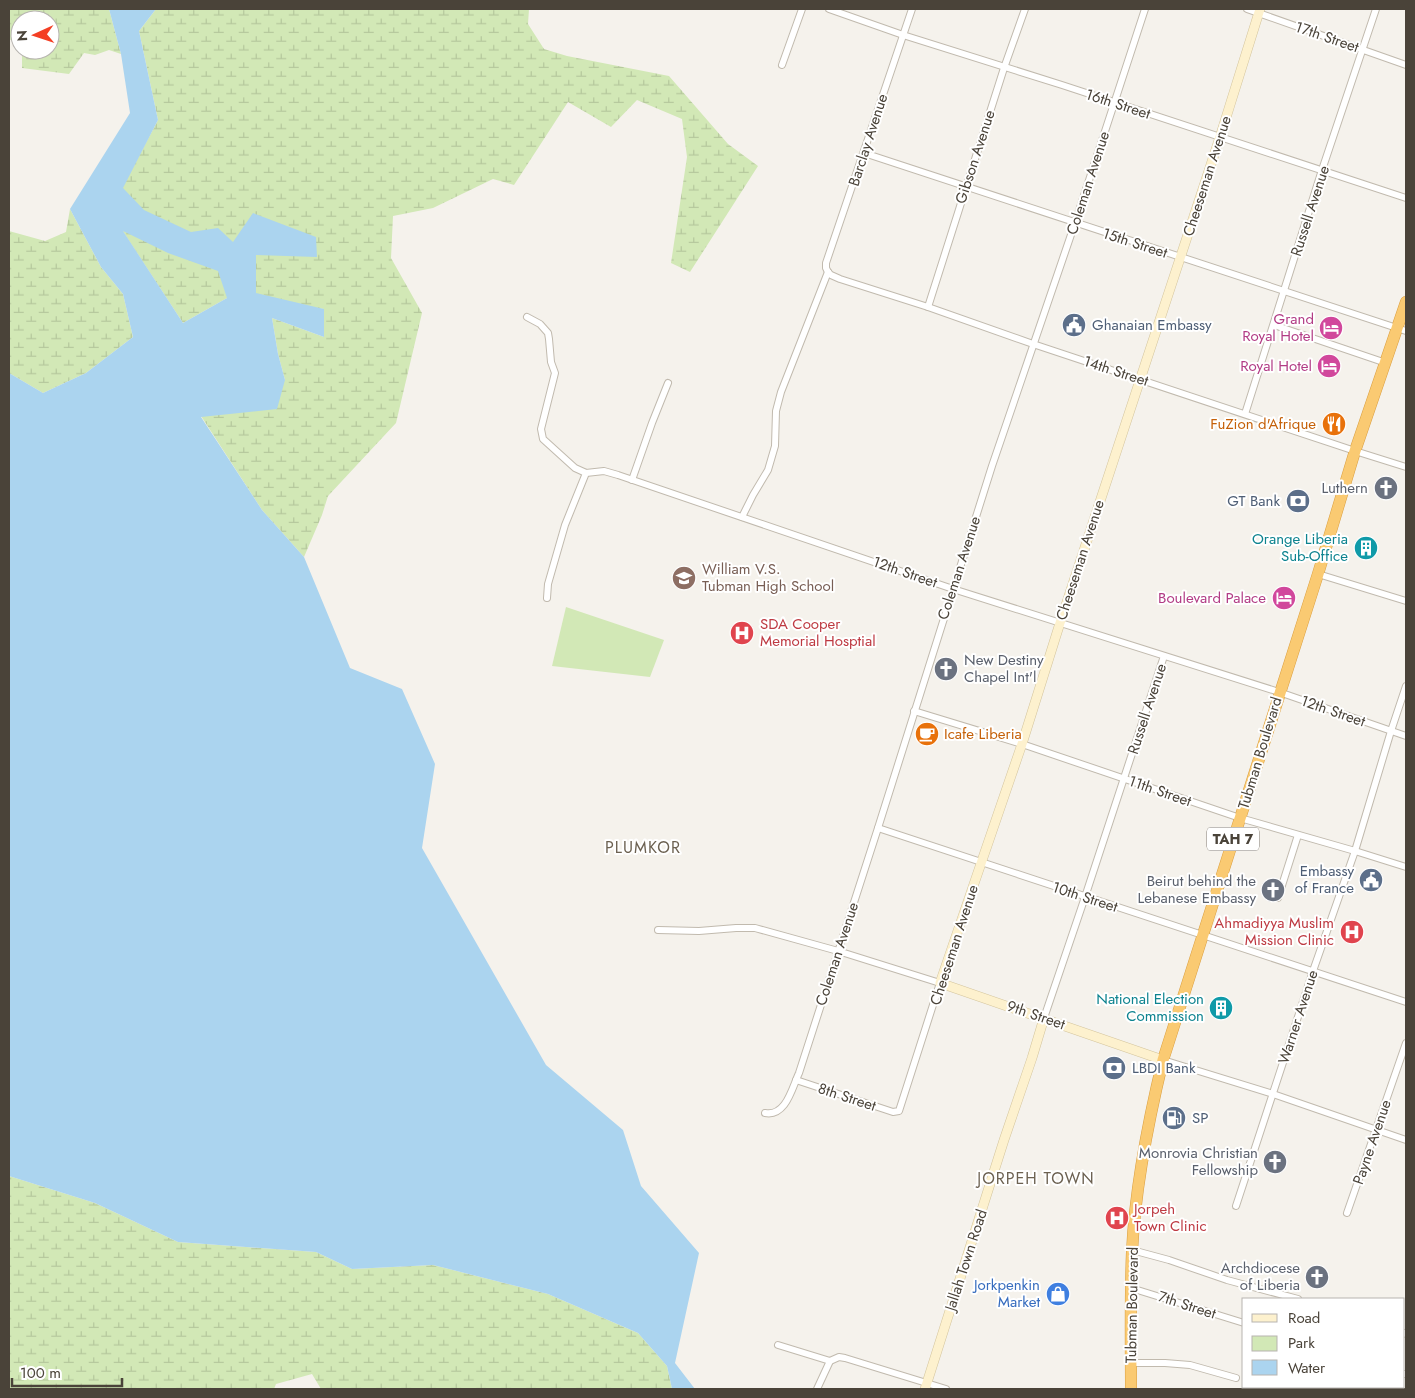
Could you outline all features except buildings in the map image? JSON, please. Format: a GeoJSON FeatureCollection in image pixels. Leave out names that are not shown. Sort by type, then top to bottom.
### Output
{"type":"FeatureCollection","features":[{"type":"Feature","properties":{"kind":"highway","name":"Tubman Boulevard"},"geometry":{"type":"LineString","coordinates":[[1131,1389],[1132,1250],[1141,1168],[1151,1108],[1163,1060],[1355,452],[1386,363],[1402,330],[1406,302]]}},
{"type":"Feature","properties":{"kind":"street"},"geometry":{"type":"LineString","coordinates":[[782,65],[802,9]]}},
{"type":"Feature","properties":{"kind":"street","name":"16th Street"},"geometry":{"type":"LineString","coordinates":[[830,9],[903,35],[1406,198]]}},
{"type":"Feature","properties":{"kind":"street","name":"Barclay Avenue"},"geometry":{"type":"LineString","coordinates":[[742,517],[768,470],[775,446],[776,411],[781,392],[828,272],[826,264],[912,9]]}},
{"type":"Feature","properties":{"kind":"street","name":"Gibson Avenue"},"geometry":{"type":"LineString","coordinates":[[928,307],[1004,68],[1025,9]]}},
{"type":"Feature","properties":{"kind":"street","name":"Coleman Avenue"},"geometry":{"type":"LineString","coordinates":[[765,1113],[772,1114],[782,1108],[796,1080],[992,466],[1075,223],[1144,9]]}},
{"type":"Feature","properties":{"kind":"street","name":"17th Street"},"geometry":{"type":"LineString","coordinates":[[1247,9],[1260,11],[1406,65]]}},
{"type":"Feature","properties":{"kind":"street","name":"Russell Avenue"},"geometry":{"type":"LineString","coordinates":[[1245,414],[1322,170],[1376,9]]}},
{"type":"Feature","properties":{"kind":"street","name":"Cheeseman Avenue"},"geometry":{"type":"LineString","coordinates":[[899,1111],[940,983],[1022,744],[1260,11]]}},
{"type":"Feature","properties":{"kind":"street","name":"15th Street"},"geometry":{"type":"LineString","coordinates":[[864,153],[965,188],[1402,330]]}},
{"type":"Feature","properties":{"kind":"street","name":"14th Street"},"geometry":{"type":"LineString","coordinates":[[828,272],[834,277],[1355,452],[1406,467]]}},
{"type":"Feature","properties":{"kind":"street"},"geometry":{"type":"LineString","coordinates":[[527,317],[540,324],[548,333],[555,373],[541,429],[541,436],[572,466],[586,473],[564,525],[548,584],[547,598]]}},
{"type":"Feature","properties":{"kind":"street"},"geometry":{"type":"LineString","coordinates":[[1274,325],[1386,363]]}},
{"type":"Feature","properties":{"kind":"street"},"geometry":{"type":"LineString","coordinates":[[632,480],[668,383]]}},
{"type":"Feature","properties":{"kind":"street","name":"12th Street"},"geometry":{"type":"LineString","coordinates":[[586,473],[604,471],[953,589],[1279,692],[1406,736]]}},
{"type":"Feature","properties":{"kind":"street"},"geometry":{"type":"LineString","coordinates":[[1318,574],[1406,601]]}},
{"type":"Feature","properties":{"kind":"street","name":"Russell Avenue"},"geometry":{"type":"LineString","coordinates":[[1044,1018],[1164,656]]}},
{"type":"Feature","properties":{"kind":"street","name":"Warner Avenue"},"geometry":{"type":"LineString","coordinates":[[1236,1206],[1313,971],[1355,851],[1406,686]]}},
{"type":"Feature","properties":{"kind":"street","name":"11th Street"},"geometry":{"type":"LineString","coordinates":[[914,711],[1022,744],[1240,818],[1406,867]]}},
{"type":"Feature","properties":{"kind":"street","name":"10th Street"},"geometry":{"type":"LineString","coordinates":[[878,828],[1406,1002]]}},
{"type":"Feature","properties":{"kind":"street"},"geometry":{"type":"LineString","coordinates":[[1278,898],[1298,835]]}},
{"type":"Feature","properties":{"kind":"street","name":"9th Street"},"geometry":{"type":"LineString","coordinates":[[658,930],[699,931],[755,928],[838,951],[940,983],[1163,1060],[1273,1094],[1406,1140]]}},
{"type":"Feature","properties":{"kind":"street","name":"Jallah Town Road"},"geometry":{"type":"LineString","coordinates":[[926,1386],[1044,1018]]}},
{"type":"Feature","properties":{"kind":"street","name":"Payne Avenue"},"geometry":{"type":"LineString","coordinates":[[1347,1213],[1406,1043]]}},
{"type":"Feature","properties":{"kind":"street","name":"8th Street"},"geometry":{"type":"LineString","coordinates":[[796,1080],[892,1112],[899,1111]]}},
{"type":"Feature","properties":{"kind":"street"},"geometry":{"type":"LineString","coordinates":[[1132,1250],[1228,1280],[1294,1298]]}},
{"type":"Feature","properties":{"kind":"street","name":"7th Street"},"geometry":{"type":"LineString","coordinates":[[1131,1288],[1242,1322]]}},
{"type":"Feature","properties":{"kind":"street"},"geometry":{"type":"LineString","coordinates":[[778,1345],[830,1361],[839,1357],[845,1358],[926,1386],[946,1389]]}},
{"type":"Feature","properties":{"kind":"street"},"geometry":{"type":"LineString","coordinates":[[817,1389],[830,1361]]}},
{"type":"Feature","properties":{"kind":"street"},"geometry":{"type":"LineString","coordinates":[[1131,1363],[1190,1365],[1236,1378]]}},
{"type":"Feature","properties":{"kind":"green space"},"geometry":{"type":"Polygon","coordinates":[[[9,9],[109,9],[121,54],[109,50],[95,55],[84,53],[69,74],[22,68],[22,60],[60,60],[60,10],[10,10],[9,40],[9,9]]]}},
{"type":"Feature","properties":{"kind":"green space"},"geometry":{"type":"Polygon","coordinates":[[[156,9],[529,9],[528,24],[544,49],[567,56],[669,76],[728,144],[758,166],[690,272],[671,263],[687,157],[682,119],[637,100],[611,127],[568,102],[514,185],[493,179],[433,208],[393,216],[391,258],[422,313],[396,423],[328,496],[304,557],[262,510],[201,416],[285,380],[278,354],[272,318],[324,337],[324,309],[227,298],[183,323],[122,230],[122,188],[158,120],[139,31],[156,9]]]}},
{"type":"Feature","properties":{"kind":"green space"},"geometry":{"type":"Polygon","coordinates":[[[70,209],[101,267],[123,294],[133,337],[86,373],[43,393],[9,373],[9,231],[45,241],[66,232],[70,209]]]}},
{"type":"Feature","properties":{"kind":"green space"},"geometry":{"type":"Polygon","coordinates":[[[566,607],[664,640],[650,677],[552,666],[566,607]]]}},
{"type":"Feature","properties":{"kind":"green space"},"geometry":{"type":"Polygon","coordinates":[[[9,1176],[95,1203],[178,1242],[316,1252],[352,1269],[433,1265],[548,1294],[638,1333],[667,1366],[672,1389],[321,1389],[312,1374],[276,1384],[274,1389],[9,1389],[9,1176]]]}},
{"type":"Feature","properties":{"kind":"water"},"geometry":{"type":"Polygon","coordinates":[[[109,9],[156,9],[139,31],[158,120],[123,188],[144,210],[191,232],[218,228],[233,242],[253,213],[316,237],[317,257],[256,255],[256,293],[324,309],[324,337],[272,318],[278,354],[285,380],[277,409],[201,417],[262,510],[304,557],[350,668],[402,689],[435,764],[422,848],[546,1065],[623,1130],[641,1186],[699,1253],[675,1363],[695,1389],[672,1389],[667,1366],[638,1333],[548,1294],[433,1265],[352,1269],[316,1252],[178,1242],[95,1203],[9,1176],[9,373],[43,393],[86,373],[133,337],[123,294],[101,267],[70,209],[130,113],[121,54],[109,9]],[[123,231],[183,323],[227,298],[218,271],[168,253],[123,231]]]}},
{"type":"Feature","properties":{"kind":"place","name":"Ghanaian Embassy"},"geometry":{"type":"Point","coordinates":[1074,325]}},
{"type":"Feature","properties":{"kind":"place","name":"Grand Royal Hotel"},"geometry":{"type":"Point","coordinates":[1331,328]}},
{"type":"Feature","properties":{"kind":"place","name":"Royal Hotel"},"geometry":{"type":"Point","coordinates":[1329,366]}},
{"type":"Feature","properties":{"kind":"place","name":"FuZion d'Afrique"},"geometry":{"type":"Point","coordinates":[1334,424]}},
{"type":"Feature","properties":{"kind":"place","name":"Luthern"},"geometry":{"type":"Point","coordinates":[1386,488]}},
{"type":"Feature","properties":{"kind":"place","name":"GT Bank"},"geometry":{"type":"Point","coordinates":[1298,501]}},
{"type":"Feature","properties":{"kind":"place","name":"Orange Liberia Sub-Office"},"geometry":{"type":"Point","coordinates":[1366,548]}},
{"type":"Feature","properties":{"kind":"place","name":"William V.S. Tubman High School"},"geometry":{"type":"Point","coordinates":[684,578]}},
{"type":"Feature","properties":{"kind":"place","name":"Boulevard Palace"},"geometry":{"type":"Point","coordinates":[1284,598]}},
{"type":"Feature","properties":{"kind":"place","name":"SDA Cooper Memorial Hosptial"},"geometry":{"type":"Point","coordinates":[742,633]}},
{"type":"Feature","properties":{"kind":"place","name":"New Destiny Chapel Int'l"},"geometry":{"type":"Point","coordinates":[946,669]}},
{"type":"Feature","properties":{"kind":"place","name":"Icafe Liberia"},"geometry":{"type":"Point","coordinates":[927,734]}},
{"type":"Feature","properties":{"kind":"place","name":"Embassy of France"},"geometry":{"type":"Point","coordinates":[1371,880]}},
{"type":"Feature","properties":{"kind":"place","name":"Beirut behind the Lebanese Embassy"},"geometry":{"type":"Point","coordinates":[1273,890]}},
{"type":"Feature","properties":{"kind":"place","name":"Ahmadiyya Muslim Mission Clinic"},"geometry":{"type":"Point","coordinates":[1352,932]}},
{"type":"Feature","properties":{"kind":"place","name":"National Election Commission"},"geometry":{"type":"Point","coordinates":[1221,1008]}},
{"type":"Feature","properties":{"kind":"place","name":"LBDI Bank"},"geometry":{"type":"Point","coordinates":[1114,1068]}},
{"type":"Feature","properties":{"kind":"place","name":"SP"},"geometry":{"type":"Point","coordinates":[1174,1118]}},
{"type":"Feature","properties":{"kind":"place","name":"Monrovia Christian Fellowship"},"geometry":{"type":"Point","coordinates":[1275,1162]}},
{"type":"Feature","properties":{"kind":"place","name":"Jorpeh Town Clinic"},"geometry":{"type":"Point","coordinates":[1117,1218]}},
{"type":"Feature","properties":{"kind":"place","name":"Archdiocese of Liberia"},"geometry":{"type":"Point","coordinates":[1317,1277]}},
{"type":"Feature","properties":{"kind":"place","name":"Jorkpenkin Market"},"geometry":{"type":"Point","coordinates":[1058,1294]}},
{"type":"Feature","properties":{"kind":"district","name":"PLUMKOR"},"geometry":{"type":"Point","coordinates":[643,847]}},
{"type":"Feature","properties":{"kind":"district","name":"JORPEH TOWN"},"geometry":{"type":"Point","coordinates":[1036,1178]}}]}
